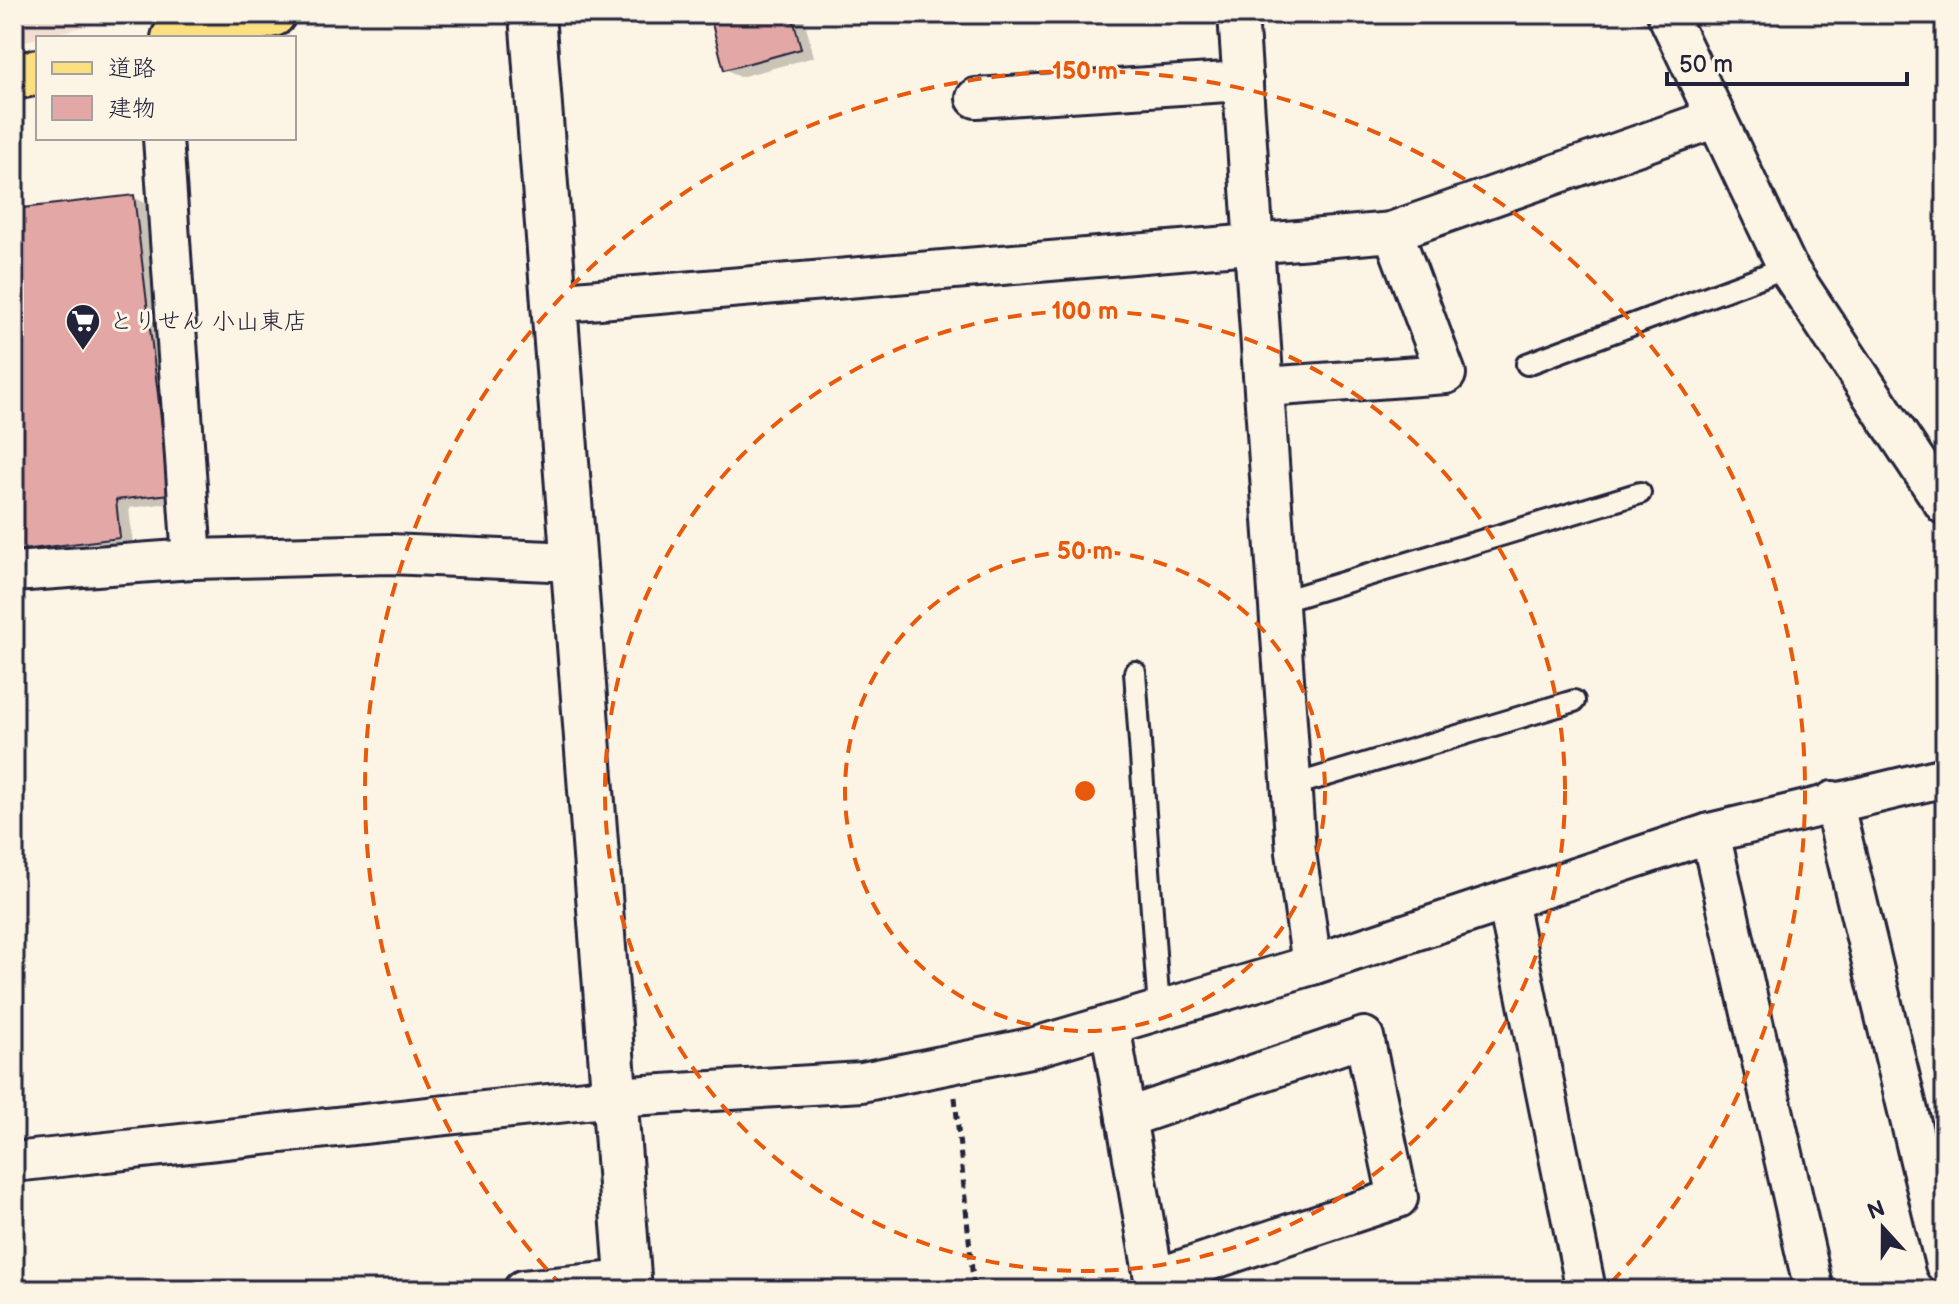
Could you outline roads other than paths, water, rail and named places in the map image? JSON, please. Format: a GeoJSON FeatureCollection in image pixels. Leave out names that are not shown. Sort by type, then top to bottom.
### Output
{"type":"FeatureCollection","features":[{"type":"Feature","properties":{"kind":"main road"},"geometry":{"type":"LineString","coordinates":[[182,36],[273,14]]}},
{"type":"Feature","properties":{"kind":"main road"},"geometry":{"type":"LineString","coordinates":[[14,77],[36,72]]}},
{"type":"Feature","properties":{"kind":"street"},"geometry":{"type":"LineString","coordinates":[[523,1290],[629,1285],[532,14]]}},
{"type":"Feature","properties":{"kind":"street"},"geometry":{"type":"LineString","coordinates":[[1238,14],[1296,852],[1312,965]]}},
{"type":"Feature","properties":{"kind":"street"},"geometry":{"type":"LineString","coordinates":[[1667,14],[1787,267],[1945,505]]}},
{"type":"Feature","properties":{"kind":"street"},"geometry":{"type":"LineString","coordinates":[[976,98],[1243,81]]}},
{"type":"Feature","properties":{"kind":"street"},"geometry":{"type":"LineString","coordinates":[[1388,233],[1716,118]]}},
{"type":"Feature","properties":{"kind":"street"},"geometry":{"type":"LineString","coordinates":[[163,140],[192,559]]}},
{"type":"Feature","properties":{"kind":"street"},"geometry":{"type":"LineString","coordinates":[[552,303],[1393,232],[1446,374],[1265,387]]}},
{"type":"Feature","properties":{"kind":"street"},"geometry":{"type":"LineString","coordinates":[[14,572],[192,559],[389,554],[573,562]]}},
{"type":"Feature","properties":{"kind":"street"},"geometry":{"type":"LineString","coordinates":[[14,1162],[613,1097],[862,1082],[1035,1047],[1312,965],[1710,833],[1833,801],[1945,777]]}},
{"type":"Feature","properties":{"kind":"street"},"geometry":{"type":"LineString","coordinates":[[1833,801],[1945,1264]]}},
{"type":"Feature","properties":{"kind":"street"},"geometry":{"type":"LineString","coordinates":[[1710,833],[1814,1290]]}},
{"type":"Feature","properties":{"kind":"street"},"geometry":{"type":"LineString","coordinates":[[1507,900],[1586,1290]]}},
{"type":"Feature","properties":{"kind":"street"},"geometry":{"type":"LineString","coordinates":[[1110,1025],[1126,1118],[1155,1284],[1398,1198],[1364,1037],[1126,1118]]}},
{"type":"Feature","properties":{"kind":"lane"},"geometry":{"type":"LineString","coordinates":[[1527,364],[1787,267]]}},
{"type":"Feature","properties":{"kind":"lane"},"geometry":{"type":"LineString","coordinates":[[1279,602],[1640,493]]}},
{"type":"Feature","properties":{"kind":"lane"},"geometry":{"type":"LineString","coordinates":[[1135,672],[1159,1010]]}},
{"type":"Feature","properties":{"kind":"lane"},"geometry":{"type":"LineString","coordinates":[[1291,786],[1574,701]]}},
{"type":"Feature","properties":{"kind":"place","name":"とりせん 小山東店"},"geometry":{"type":"Point","coordinates":[83,352]}}]}
